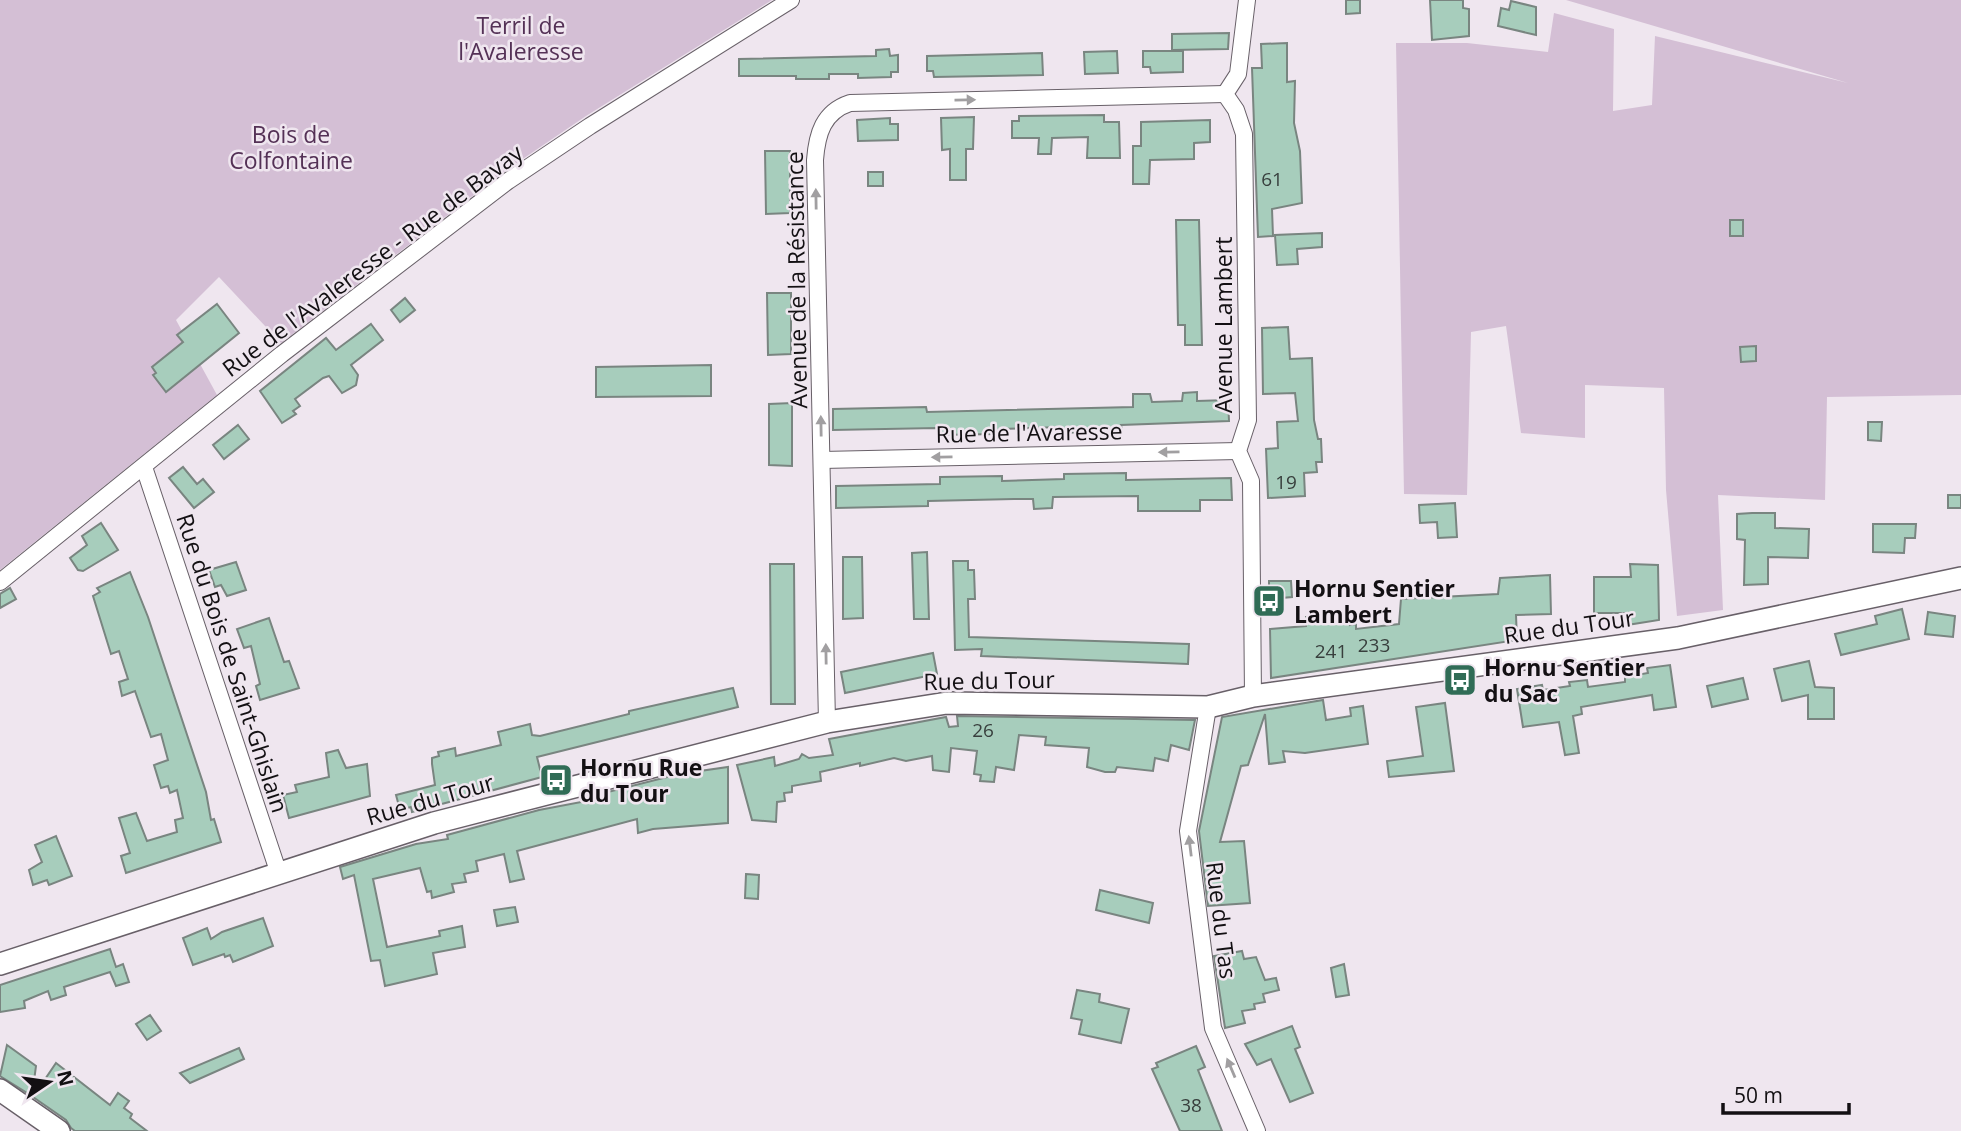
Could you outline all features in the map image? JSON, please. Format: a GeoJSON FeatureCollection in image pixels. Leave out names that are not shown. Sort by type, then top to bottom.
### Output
{"type":"FeatureCollection","features":[{"type":"Feature","properties":{"kind":"street","name":"Rue de l'Avaleresse - Rue de Bavay"},"geometry":{"type":"LineString","coordinates":[[0,582],[282,355],[508,181],[590,126],[791,0]]}},
{"type":"Feature","properties":{"kind":"street"},"geometry":{"type":"LineString","coordinates":[[1225,93],[1238,74],[1247,0]]}},
{"type":"Feature","properties":{"kind":"street","name":"Avenue Lambert"},"geometry":{"type":"LineString","coordinates":[[1225,93],[1236,110],[1244,134],[1248,420],[1238,451]]}},
{"type":"Feature","properties":{"kind":"street","name":"Avenue de la Résistance"},"geometry":{"type":"LineString","coordinates":[[827,722],[816,160],[817,138],[825,120],[836,108],[850,103],[1225,93]]}},
{"type":"Feature","properties":{"kind":"street"},"geometry":{"type":"LineString","coordinates":[[1238,451],[1251,481],[1253,696]]}},
{"type":"Feature","properties":{"kind":"street","name":"Rue de l'Avaresse"},"geometry":{"type":"LineString","coordinates":[[822,460],[1238,451]]}},
{"type":"Feature","properties":{"kind":"street","name":"Rue du Bois de Saint-Ghislain"},"geometry":{"type":"LineString","coordinates":[[144,467],[279,874]]}},
{"type":"Feature","properties":{"kind":"street","name":"Rue du Tour"},"geometry":{"type":"LineString","coordinates":[[0,964],[434,823],[827,722],[947,703],[1208,707],[1253,696],[1678,638],[1961,578]]}},
{"type":"Feature","properties":{"kind":"street","name":"Rue du Tas"},"geometry":{"type":"LineString","coordinates":[[1208,707],[1188,831],[1213,1028],[1257,1131]]}},
{"type":"Feature","properties":{"kind":"street"},"geometry":{"type":"LineString","coordinates":[[0,1090],[59,1131]]}},
{"type":"Feature","properties":{"kind":"green space","name":"Bois de Colfontaine"},"geometry":{"type":"Polygon","coordinates":[[[0,0],[772,0],[586,116],[505,171],[281,343],[219,277],[176,320],[217,395],[0,570],[0,0]]]}},
{"type":"Feature","properties":{"kind":"green space"},"geometry":{"type":"Polygon","coordinates":[[[1566,0],[1961,0],[1961,395],[1827,397],[1825,500],[1718,495],[1723,610],[1677,616],[1666,490],[1664,388],[1585,385],[1585,438],[1521,433],[1506,326],[1471,332],[1467,495],[1404,494],[1396,43],[1467,43],[1548,52],[1554,13],[1614,29],[1613,111],[1652,105],[1655,36],[1848,83],[1566,0]]]}},
{"type":"Feature","properties":{"kind":"building"},"geometry":{"type":"Polygon","coordinates":[[[1346,0],[1360,0],[1360,13],[1346,14],[1346,0]]]}},
{"type":"Feature","properties":{"kind":"building"},"geometry":{"type":"Polygon","coordinates":[[[1430,0],[1463,0],[1463,8],[1469,9],[1469,36],[1432,40],[1430,0]]]}},
{"type":"Feature","properties":{"kind":"building"},"geometry":{"type":"Polygon","coordinates":[[[1511,1],[1536,7],[1536,35],[1498,26],[1501,8],[1509,10],[1511,1]]]}},
{"type":"Feature","properties":{"kind":"building"},"geometry":{"type":"Polygon","coordinates":[[[1229,33],[1228,49],[1172,50],[1172,34],[1229,33]]]}},
{"type":"Feature","properties":{"kind":"building"},"geometry":{"type":"Polygon","coordinates":[[[1287,43],[1287,82],[1295,81],[1294,123],[1300,151],[1302,203],[1272,209],[1273,236],[1258,237],[1252,68],[1262,68],[1261,44],[1287,43]]]}},
{"type":"Feature","properties":{"kind":"building"},"geometry":{"type":"Polygon","coordinates":[[[889,49],[890,56],[898,55],[898,72],[891,72],[891,77],[858,78],[858,74],[829,74],[829,79],[739,76],[739,59],[876,56],[876,50],[889,49]]]}},
{"type":"Feature","properties":{"kind":"building"},"geometry":{"type":"Polygon","coordinates":[[[1117,51],[1118,73],[1085,74],[1084,52],[1117,51]]]}},
{"type":"Feature","properties":{"kind":"building"},"geometry":{"type":"Polygon","coordinates":[[[1143,51],[1183,51],[1183,72],[1151,73],[1150,67],[1143,67],[1143,51]]]}},
{"type":"Feature","properties":{"kind":"building"},"geometry":{"type":"Polygon","coordinates":[[[1042,53],[1043,75],[934,77],[933,71],[927,71],[927,56],[1042,53]]]}},
{"type":"Feature","properties":{"kind":"building"},"geometry":{"type":"Polygon","coordinates":[[[1104,115],[1104,122],[1119,122],[1120,158],[1087,158],[1088,137],[1052,138],[1051,154],[1038,154],[1039,138],[1012,138],[1012,121],[1019,121],[1019,116],[1104,115]]]}},
{"type":"Feature","properties":{"kind":"building"},"geometry":{"type":"Polygon","coordinates":[[[974,117],[973,149],[966,149],[966,180],[950,180],[950,149],[942,150],[941,118],[974,117]]]}},
{"type":"Feature","properties":{"kind":"building"},"geometry":{"type":"Polygon","coordinates":[[[890,118],[890,124],[898,124],[898,140],[858,141],[857,120],[890,118]]]}},
{"type":"Feature","properties":{"kind":"building"},"geometry":{"type":"Polygon","coordinates":[[[1210,120],[1210,142],[1194,143],[1194,159],[1150,160],[1149,184],[1133,184],[1133,146],[1141,146],[1141,122],[1210,120]]]}},
{"type":"Feature","properties":{"kind":"building"},"geometry":{"type":"Polygon","coordinates":[[[765,151],[790,151],[790,213],[766,214],[765,151]]]}},
{"type":"Feature","properties":{"kind":"building"},"geometry":{"type":"Polygon","coordinates":[[[868,172],[883,172],[883,186],[868,186],[868,172]]]}},
{"type":"Feature","properties":{"kind":"building"},"geometry":{"type":"Polygon","coordinates":[[[1176,220],[1199,220],[1202,345],[1185,345],[1185,325],[1178,325],[1176,220]]]}},
{"type":"Feature","properties":{"kind":"building"},"geometry":{"type":"Polygon","coordinates":[[[1730,220],[1743,220],[1743,236],[1730,236],[1730,220]]]}},
{"type":"Feature","properties":{"kind":"building"},"geometry":{"type":"Polygon","coordinates":[[[1322,233],[1322,247],[1297,249],[1298,264],[1277,265],[1275,235],[1322,233]]]}},
{"type":"Feature","properties":{"kind":"building"},"geometry":{"type":"Polygon","coordinates":[[[767,293],[791,293],[791,354],[768,355],[767,293]]]}},
{"type":"Feature","properties":{"kind":"building"},"geometry":{"type":"Polygon","coordinates":[[[405,298],[415,310],[400,322],[391,310],[405,298]]]}},
{"type":"Feature","properties":{"kind":"building"},"geometry":{"type":"Polygon","coordinates":[[[217,304],[239,333],[166,392],[153,375],[156,373],[152,367],[183,342],[177,335],[217,304]]]}},
{"type":"Feature","properties":{"kind":"building"},"geometry":{"type":"Polygon","coordinates":[[[371,324],[383,340],[351,365],[358,375],[356,385],[342,393],[329,376],[323,378],[295,399],[300,406],[293,411],[296,414],[282,423],[260,391],[326,338],[336,350],[371,324]]]}},
{"type":"Feature","properties":{"kind":"building"},"geometry":{"type":"Polygon","coordinates":[[[1288,327],[1290,359],[1312,358],[1314,420],[1318,439],[1321,439],[1322,462],[1316,462],[1317,472],[1304,473],[1305,496],[1268,498],[1266,449],[1278,448],[1277,422],[1298,421],[1295,393],[1263,394],[1262,328],[1288,327]]]}},
{"type":"Feature","properties":{"kind":"building"},"geometry":{"type":"Polygon","coordinates":[[[1756,346],[1756,361],[1741,362],[1740,347],[1756,346]]]}},
{"type":"Feature","properties":{"kind":"building"},"geometry":{"type":"Polygon","coordinates":[[[711,365],[711,396],[596,397],[596,367],[711,365]]]}},
{"type":"Feature","properties":{"kind":"building"},"geometry":{"type":"Polygon","coordinates":[[[1197,392],[1197,401],[1228,400],[1229,421],[1121,425],[1122,431],[1060,433],[1060,427],[999,429],[999,434],[937,435],[937,428],[833,430],[833,409],[926,407],[927,412],[1133,407],[1133,394],[1150,394],[1152,402],[1182,401],[1183,393],[1197,392]]]}},
{"type":"Feature","properties":{"kind":"building"},"geometry":{"type":"Polygon","coordinates":[[[792,403],[792,466],[769,465],[769,404],[792,403]]]}},
{"type":"Feature","properties":{"kind":"building"},"geometry":{"type":"Polygon","coordinates":[[[1868,422],[1882,422],[1881,441],[1868,440],[1868,422]]]}},
{"type":"Feature","properties":{"kind":"building"},"geometry":{"type":"Polygon","coordinates":[[[238,425],[249,439],[224,459],[213,445],[238,425]]]}},
{"type":"Feature","properties":{"kind":"building"},"geometry":{"type":"Polygon","coordinates":[[[183,467],[197,484],[203,479],[214,492],[194,508],[169,478],[183,467]]]}},
{"type":"Feature","properties":{"kind":"building"},"geometry":{"type":"Polygon","coordinates":[[[1126,473],[1126,480],[1231,478],[1232,500],[1200,500],[1200,511],[1138,511],[1138,496],[1053,497],[1052,508],[1034,509],[1033,499],[928,501],[928,506],[836,508],[836,486],[940,484],[940,477],[1002,476],[1002,481],[1064,479],[1064,474],[1126,473]]]}},
{"type":"Feature","properties":{"kind":"building"},"geometry":{"type":"Polygon","coordinates":[[[1948,495],[1961,495],[1961,508],[1948,508],[1948,495]]]}},
{"type":"Feature","properties":{"kind":"building"},"geometry":{"type":"Polygon","coordinates":[[[1455,503],[1457,537],[1438,538],[1437,522],[1420,523],[1419,505],[1455,503]]]}},
{"type":"Feature","properties":{"kind":"building"},"geometry":{"type":"Polygon","coordinates":[[[1775,513],[1775,528],[1809,529],[1808,558],[1768,557],[1768,584],[1744,585],[1745,540],[1737,539],[1737,514],[1775,513]]]}},
{"type":"Feature","properties":{"kind":"building"},"geometry":{"type":"Polygon","coordinates":[[[101,523],[118,550],[83,571],[78,570],[70,558],[87,545],[82,536],[101,523]]]}},
{"type":"Feature","properties":{"kind":"building"},"geometry":{"type":"Polygon","coordinates":[[[1873,524],[1916,524],[1915,538],[1905,538],[1904,553],[1873,552],[1873,524]]]}},
{"type":"Feature","properties":{"kind":"building"},"geometry":{"type":"Polygon","coordinates":[[[927,552],[929,619],[914,619],[912,553],[927,552]]]}},
{"type":"Feature","properties":{"kind":"building"},"geometry":{"type":"Polygon","coordinates":[[[843,557],[862,557],[863,618],[843,619],[843,557]]]}},
{"type":"Feature","properties":{"kind":"building"},"geometry":{"type":"Polygon","coordinates":[[[953,561],[968,561],[968,570],[974,570],[975,599],[968,599],[969,637],[1189,644],[1188,664],[981,656],[982,649],[955,650],[953,561]]]}},
{"type":"Feature","properties":{"kind":"building"},"geometry":{"type":"Polygon","coordinates":[[[236,562],[246,590],[227,596],[221,585],[215,587],[209,570],[236,562]]]}},
{"type":"Feature","properties":{"kind":"building"},"geometry":{"type":"Polygon","coordinates":[[[770,564],[794,564],[795,704],[771,704],[770,564]]]}},
{"type":"Feature","properties":{"kind":"building"},"geometry":{"type":"Polygon","coordinates":[[[1630,564],[1658,565],[1659,620],[1627,625],[1626,613],[1594,613],[1594,577],[1631,577],[1630,564]]]}},
{"type":"Feature","properties":{"kind":"building"},"geometry":{"type":"Polygon","coordinates":[[[130,572],[148,617],[206,792],[211,820],[214,819],[221,842],[126,873],[121,856],[130,853],[119,818],[136,813],[147,841],[177,832],[175,820],[183,818],[177,790],[170,793],[168,786],[161,788],[154,765],[168,760],[161,734],[151,737],[135,691],[122,696],[119,682],[128,679],[119,651],[111,654],[93,596],[100,592],[97,588],[130,572]]]}},
{"type":"Feature","properties":{"kind":"building"},"geometry":{"type":"Polygon","coordinates":[[[1550,575],[1551,614],[1516,615],[1517,640],[1271,678],[1270,629],[1306,626],[1306,617],[1349,616],[1350,625],[1356,624],[1356,629],[1399,624],[1401,599],[1498,594],[1500,578],[1550,575]]]}},
{"type":"Feature","properties":{"kind":"building"},"geometry":{"type":"Polygon","coordinates":[[[1269,581],[1291,581],[1292,597],[1269,599],[1269,581]]]}},
{"type":"Feature","properties":{"kind":"building"},"geometry":{"type":"Polygon","coordinates":[[[10,588],[16,599],[0,608],[0,594],[10,588]]]}},
{"type":"Feature","properties":{"kind":"building"},"geometry":{"type":"Polygon","coordinates":[[[1902,609],[1909,639],[1841,655],[1835,634],[1877,624],[1875,616],[1902,609]]]}},
{"type":"Feature","properties":{"kind":"building"},"geometry":{"type":"Polygon","coordinates":[[[1928,612],[1955,616],[1953,637],[1925,634],[1928,612]]]}},
{"type":"Feature","properties":{"kind":"building"},"geometry":{"type":"Polygon","coordinates":[[[269,618],[284,662],[289,661],[299,688],[260,700],[256,686],[260,684],[251,646],[244,648],[237,629],[269,618]]]}},
{"type":"Feature","properties":{"kind":"building"},"geometry":{"type":"Polygon","coordinates":[[[933,653],[937,674],[845,693],[841,672],[933,653]]]}},
{"type":"Feature","properties":{"kind":"building"},"geometry":{"type":"Polygon","coordinates":[[[1809,661],[1815,687],[1834,688],[1834,719],[1808,719],[1808,695],[1782,701],[1774,669],[1809,661]]]}},
{"type":"Feature","properties":{"kind":"building"},"geometry":{"type":"Polygon","coordinates":[[[1670,665],[1676,707],[1654,710],[1652,695],[1581,707],[1582,714],[1573,716],[1579,753],[1565,755],[1559,722],[1523,727],[1517,689],[1542,685],[1543,690],[1587,680],[1588,687],[1625,682],[1625,677],[1648,673],[1647,668],[1670,665]]]}},
{"type":"Feature","properties":{"kind":"building"},"geometry":{"type":"Polygon","coordinates":[[[1743,678],[1748,699],[1712,707],[1707,686],[1743,678]]]}},
{"type":"Feature","properties":{"kind":"building"},"geometry":{"type":"Polygon","coordinates":[[[733,688],[738,707],[537,757],[542,777],[412,812],[411,807],[400,810],[396,795],[435,785],[432,758],[439,756],[438,752],[455,748],[456,756],[501,745],[498,732],[530,724],[532,735],[540,736],[629,714],[629,711],[733,688]]]}},
{"type":"Feature","properties":{"kind":"building"},"geometry":{"type":"Polygon","coordinates":[[[1323,700],[1326,720],[1351,716],[1350,708],[1363,706],[1368,744],[1305,753],[1283,751],[1285,762],[1269,764],[1265,714],[1248,765],[1241,766],[1220,842],[1244,841],[1250,903],[1208,906],[1199,831],[1222,717],[1323,700]]]}},
{"type":"Feature","properties":{"kind":"building"},"geometry":{"type":"Polygon","coordinates":[[[1445,703],[1454,771],[1389,777],[1387,761],[1423,756],[1416,707],[1445,703]]]}},
{"type":"Feature","properties":{"kind":"building"},"geometry":{"type":"Polygon","coordinates":[[[957,716],[1195,720],[1189,750],[1171,745],[1168,761],[1155,758],[1153,771],[1117,767],[1115,772],[1105,772],[1087,767],[1089,748],[1045,745],[1046,737],[1019,735],[1014,770],[996,767],[994,782],[980,781],[981,775],[974,774],[977,751],[951,748],[949,772],[933,770],[932,756],[906,761],[894,758],[820,772],[821,781],[792,786],[792,792],[784,793],[785,801],[777,802],[776,822],[752,820],[737,765],[774,757],[775,766],[799,759],[802,754],[809,758],[833,755],[829,739],[946,717],[949,727],[958,726],[957,716]]]}},
{"type":"Feature","properties":{"kind":"building"},"geometry":{"type":"Polygon","coordinates":[[[338,750],[346,768],[367,764],[370,796],[289,818],[283,795],[297,792],[295,785],[329,777],[326,753],[338,750]]]}},
{"type":"Feature","properties":{"kind":"building"},"geometry":{"type":"Polygon","coordinates":[[[728,767],[728,823],[653,829],[638,833],[637,819],[517,851],[524,879],[510,882],[504,854],[476,861],[478,871],[464,874],[466,882],[452,884],[454,892],[432,898],[431,891],[427,892],[420,868],[373,879],[387,947],[440,936],[439,931],[462,926],[465,947],[433,953],[437,974],[385,986],[380,960],[371,961],[354,875],[343,879],[340,867],[416,844],[448,839],[447,835],[539,810],[592,800],[592,796],[679,774],[728,767]]]}},
{"type":"Feature","properties":{"kind":"building"},"geometry":{"type":"Polygon","coordinates":[[[56,836],[72,876],[49,885],[47,880],[33,885],[29,870],[42,862],[35,845],[56,836]]]}},
{"type":"Feature","properties":{"kind":"building"},"geometry":{"type":"Polygon","coordinates":[[[746,874],[759,875],[758,899],[745,898],[746,874]]]}},
{"type":"Feature","properties":{"kind":"building"},"geometry":{"type":"Polygon","coordinates":[[[1100,890],[1153,903],[1149,923],[1096,910],[1100,890]]]}},
{"type":"Feature","properties":{"kind":"building"},"geometry":{"type":"Polygon","coordinates":[[[515,907],[518,922],[497,926],[494,910],[515,907]]]}},
{"type":"Feature","properties":{"kind":"building"},"geometry":{"type":"Polygon","coordinates":[[[263,918],[273,946],[233,962],[230,955],[225,957],[224,954],[193,965],[183,938],[207,928],[211,939],[222,932],[263,918]]]}},
{"type":"Feature","properties":{"kind":"building"},"geometry":{"type":"Polygon","coordinates":[[[110,949],[116,967],[123,964],[129,982],[116,986],[110,972],[64,987],[66,995],[51,1000],[48,991],[24,1001],[25,1008],[0,1012],[0,985],[110,949]]]}},
{"type":"Feature","properties":{"kind":"building"},"geometry":{"type":"Polygon","coordinates":[[[1242,951],[1244,959],[1256,957],[1265,980],[1276,978],[1279,990],[1263,994],[1265,1002],[1254,1004],[1255,1009],[1242,1011],[1245,1023],[1225,1028],[1214,956],[1242,951]]]}},
{"type":"Feature","properties":{"kind":"building"},"geometry":{"type":"Polygon","coordinates":[[[1344,964],[1349,995],[1336,997],[1331,968],[1344,964]]]}},
{"type":"Feature","properties":{"kind":"building"},"geometry":{"type":"Polygon","coordinates":[[[1077,990],[1100,994],[1099,1002],[1129,1009],[1121,1043],[1079,1034],[1082,1020],[1071,1018],[1077,990]]]}},
{"type":"Feature","properties":{"kind":"building"},"geometry":{"type":"Polygon","coordinates":[[[150,1015],[161,1031],[147,1040],[136,1024],[150,1015]]]}},
{"type":"Feature","properties":{"kind":"building"},"geometry":{"type":"Polygon","coordinates":[[[1292,1026],[1300,1047],[1295,1049],[1313,1093],[1290,1102],[1271,1059],[1257,1065],[1245,1044],[1292,1026]]]}},
{"type":"Feature","properties":{"kind":"building"},"geometry":{"type":"Polygon","coordinates":[[[7,1045],[36,1066],[32,1096],[0,1076],[7,1045]]]}},
{"type":"Feature","properties":{"kind":"building"},"geometry":{"type":"Polygon","coordinates":[[[1196,1046],[1205,1067],[1198,1070],[1222,1131],[1180,1131],[1152,1069],[1158,1067],[1156,1063],[1196,1046]]]}},
{"type":"Feature","properties":{"kind":"building"},"geometry":{"type":"Polygon","coordinates":[[[239,1048],[244,1059],[190,1083],[180,1073],[239,1048]]]}},
{"type":"Feature","properties":{"kind":"building"},"geometry":{"type":"Polygon","coordinates":[[[56,1063],[110,1105],[118,1093],[129,1101],[124,1108],[132,1114],[130,1118],[147,1131],[75,1131],[66,1120],[33,1097],[56,1063]]]}},
{"type":"Feature","properties":{"kind":"place","name":"Hornu Sentier Lambert"},"geometry":{"type":"Point","coordinates":[1269,601]}},
{"type":"Feature","properties":{"kind":"place","name":"Hornu Sentier du Sac"},"geometry":{"type":"Point","coordinates":[1460,680]}},
{"type":"Feature","properties":{"kind":"place","name":"Hornu Rue du Tour"},"geometry":{"type":"Point","coordinates":[556,780]}},
{"type":"Feature","properties":{"kind":"park label","name":"Terril de l'Avaleresse"},"geometry":{"type":"Point","coordinates":[521,38]}}]}
